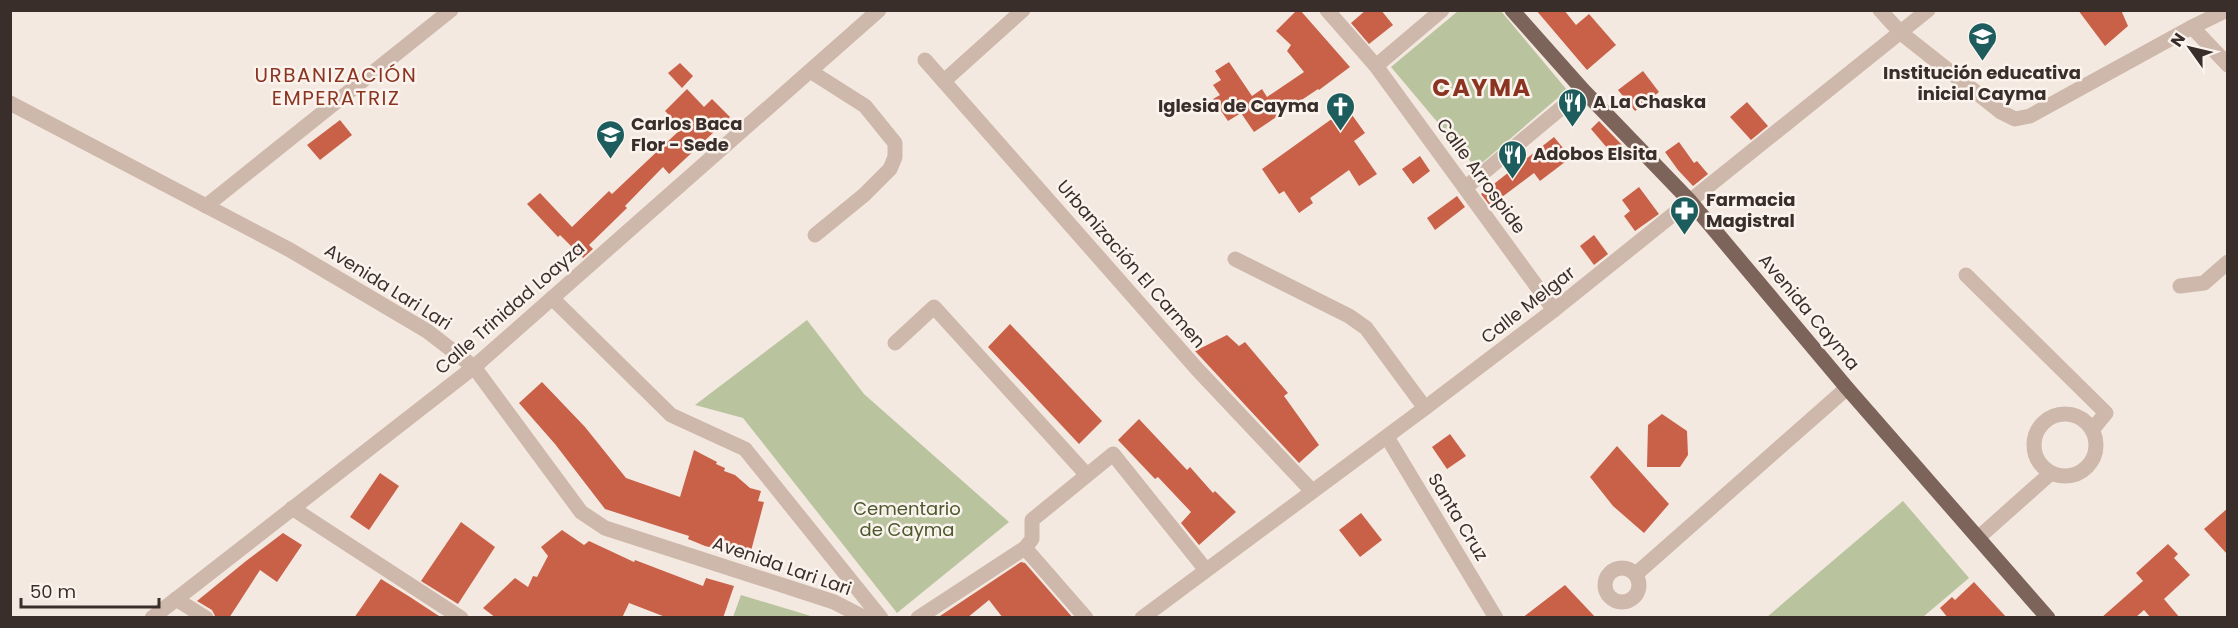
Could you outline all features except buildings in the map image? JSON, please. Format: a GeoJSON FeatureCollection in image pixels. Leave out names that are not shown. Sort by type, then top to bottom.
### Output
{"type":"FeatureCollection","features":[{"type":"Feature","properties":{"kind":"main road","name":"Avenida Cayma"},"geometry":{"type":"LineString","coordinates":[[1512,10],[1583,90],[1690,201],[1847,388],[2048,618]]}},
{"type":"Feature","properties":{"kind":"street"},"geometry":{"type":"LineString","coordinates":[[206,206],[451,10]]}},
{"type":"Feature","properties":{"kind":"street","name":"Calle Trinidad Loayza"},"geometry":{"type":"LineString","coordinates":[[152,618],[474,367],[879,10]]}},
{"type":"Feature","properties":{"kind":"street"},"geometry":{"type":"LineString","coordinates":[[944,81],[1023,10]]}},
{"type":"Feature","properties":{"kind":"street","name":"Calle Arrospide"},"geometry":{"type":"LineString","coordinates":[[1327,10],[1376,66],[1554,310]]}},
{"type":"Feature","properties":{"kind":"street"},"geometry":{"type":"LineString","coordinates":[[1376,66],[1442,10]]}},
{"type":"Feature","properties":{"kind":"street"},"geometry":{"type":"LineString","coordinates":[[1880,10],[1901,33],[2001,112],[2015,119],[2030,116],[2227,10]]}},
{"type":"Feature","properties":{"kind":"street","name":"Calle Melgar"},"geometry":{"type":"LineString","coordinates":[[1142,618],[1554,310],[1928,10]]}},
{"type":"Feature","properties":{"kind":"street"},"geometry":{"type":"LineString","coordinates":[[2192,27],[2228,65]]}},
{"type":"Feature","properties":{"kind":"street","name":"Urbanización El Carmen"},"geometry":{"type":"LineString","coordinates":[[925,60],[1189,360],[1312,491]]}},
{"type":"Feature","properties":{"kind":"street"},"geometry":{"type":"LineString","coordinates":[[810,71],[865,106],[895,143],[895,157],[890,169],[864,195],[815,235]]}},
{"type":"Feature","properties":{"kind":"street"},"geometry":{"type":"LineString","coordinates":[[1466,188],[1583,90]]}},
{"type":"Feature","properties":{"kind":"street","name":"Avenida Lari Lari"},"geometry":{"type":"LineString","coordinates":[[10,104],[290,250],[428,331],[474,367],[581,512],[605,528],[843,606],[865,618]]}},
{"type":"Feature","properties":{"kind":"street"},"geometry":{"type":"LineString","coordinates":[[1235,259],[1349,316],[1366,328],[1425,408]]}},
{"type":"Feature","properties":{"kind":"street"},"geometry":{"type":"LineString","coordinates":[[2180,286],[2204,283],[2228,262]]}},
{"type":"Feature","properties":{"kind":"street"},"geometry":{"type":"LineString","coordinates":[[1966,275],[2106,413],[2092,430]]}},
{"type":"Feature","properties":{"kind":"street"},"geometry":{"type":"LineString","coordinates":[[552,298],[671,415],[745,449],[881,618]]}},
{"type":"Feature","properties":{"kind":"street"},"geometry":{"type":"LineString","coordinates":[[895,343],[934,307],[1086,474]]}},
{"type":"Feature","properties":{"kind":"street"},"geometry":{"type":"LineString","coordinates":[[1636,574],[1847,388]]}},
{"type":"Feature","properties":{"kind":"street"},"geometry":{"type":"LineString","coordinates":[[2068,414],[2086,422],[2092,430],[2096,449],[2088,467],[2070,476],[2051,473],[2043,468],[2034,451],[2034,441],[2042,424],[2050,418],[2068,414]]}},
{"type":"Feature","properties":{"kind":"street","name":"Santa Cruz"},"geometry":{"type":"LineString","coordinates":[[1387,437],[1496,618]]}},
{"type":"Feature","properties":{"kind":"street"},"geometry":{"type":"LineString","coordinates":[[918,618],[1025,548],[1032,539],[1032,520],[1113,454],[1206,570]]}},
{"type":"Feature","properties":{"kind":"street"},"geometry":{"type":"LineString","coordinates":[[1978,538],[2051,473]]}},
{"type":"Feature","properties":{"kind":"street"},"geometry":{"type":"LineString","coordinates":[[292,508],[461,618]]}},
{"type":"Feature","properties":{"kind":"street"},"geometry":{"type":"LineString","coordinates":[[1025,548],[1086,618]]}},
{"type":"Feature","properties":{"kind":"street"},"geometry":{"type":"LineString","coordinates":[[843,606],[854,606],[858,603],[860,592]]}},
{"type":"Feature","properties":{"kind":"street"},"geometry":{"type":"LineString","coordinates":[[176,599],[206,618]]}},
{"type":"Feature","properties":{"kind":"green space"},"geometry":{"type":"Polygon","coordinates":[[[1458,11],[1501,11],[1567,90],[1476,168],[1391,67],[1458,11]]]}},
{"type":"Feature","properties":{"kind":"green space","name":"Cementario de Cayma"},"geometry":{"type":"Polygon","coordinates":[[[807,320],[864,394],[1009,522],[897,613],[743,418],[695,405],[807,320]]]}},
{"type":"Feature","properties":{"kind":"green space"},"geometry":{"type":"Polygon","coordinates":[[[1903,501],[1969,578],[1923,617],[1767,617],[1903,501]]]}},
{"type":"Feature","properties":{"kind":"green space"},"geometry":{"type":"Polygon","coordinates":[[[741,595],[814,617],[733,617],[741,595]]]}},
{"type":"Feature","properties":{"kind":"place","name":"Institución educativa inicial Cayma"},"geometry":{"type":"Point","coordinates":[1982,62]}},
{"type":"Feature","properties":{"kind":"place","name":"A La Chaska"},"geometry":{"type":"Point","coordinates":[1572,128]}},
{"type":"Feature","properties":{"kind":"place","name":"Iglesia de Cayma"},"geometry":{"type":"Point","coordinates":[1340,132]}},
{"type":"Feature","properties":{"kind":"place","name":"Carlos Baca Flor - Sede"},"geometry":{"type":"Point","coordinates":[610,160]}},
{"type":"Feature","properties":{"kind":"place","name":"Adobos Elsita"},"geometry":{"type":"Point","coordinates":[1512,180]}},
{"type":"Feature","properties":{"kind":"place","name":"Farmacia Magistral"},"geometry":{"type":"Point","coordinates":[1685,236]}},
{"type":"Feature","properties":{"kind":"district","name":"URBANIZACIÓN EMPERATRIZ"},"geometry":{"type":"Point","coordinates":[336,86]}},
{"type":"Feature","properties":{"kind":"district","name":"CAYMA"},"geometry":{"type":"Point","coordinates":[1482,88]}}]}
